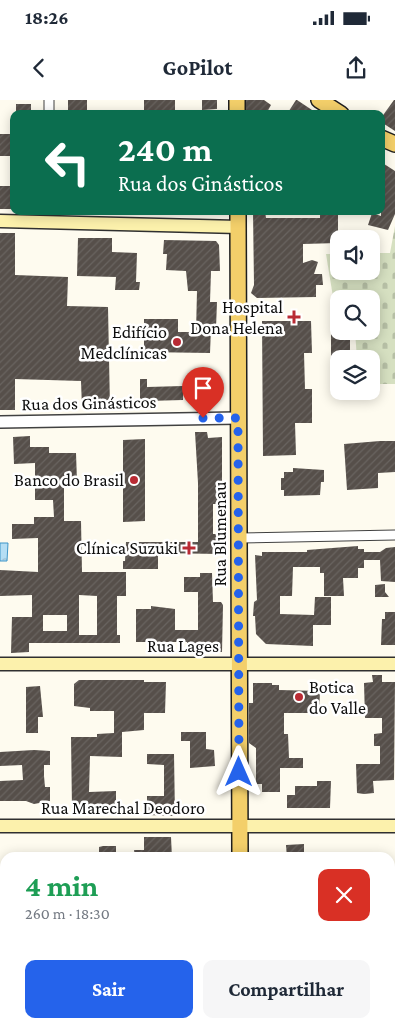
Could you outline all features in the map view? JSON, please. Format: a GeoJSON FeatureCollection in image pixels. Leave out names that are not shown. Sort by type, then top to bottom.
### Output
{"type":"FeatureCollection","features":[{"type":"Feature","properties":{"kind":"main road"},"geometry":{"type":"LineString","coordinates":[[319,100],[335,110]]}},
{"type":"Feature","properties":{"kind":"main road","name":"Rua Blumenau"},"geometry":{"type":"LineString","coordinates":[[238,215],[240,852]]}},
{"type":"Feature","properties":{"kind":"main road"},"geometry":{"type":"LineString","coordinates":[[0,221],[46,217],[239,227]]}},
{"type":"Feature","properties":{"kind":"main road","name":"Rua Lages"},"geometry":{"type":"LineString","coordinates":[[0,664],[395,664]]}},
{"type":"Feature","properties":{"kind":"main road","name":"Rua Marechal Deodoro"},"geometry":{"type":"LineString","coordinates":[[0,826],[395,826]]}},
{"type":"Feature","properties":{"kind":"street","name":"Rua dos Ginásticos"},"geometry":{"type":"LineString","coordinates":[[0,422],[238,418]]}},
{"type":"Feature","properties":{"kind":"street"},"geometry":{"type":"LineString","coordinates":[[239,538],[395,535]]}},
{"type":"Feature","properties":{"kind":"green space"},"geometry":{"type":"Polygon","coordinates":[[[395,226],[395,384],[380,384],[380,350],[356,350],[356,340],[380,340],[380,290],[332,290],[330,280],[380,280],[380,253],[390,253],[395,226]]]}},
{"type":"Feature","properties":{"kind":"green space"},"geometry":{"type":"Polygon","coordinates":[[[326,254],[330,254],[330,278],[326,254]]]}},
{"type":"Feature","properties":{"kind":"water"},"geometry":{"type":"Polygon","coordinates":[[[0,543],[8,543],[7,561],[0,561],[0,543]]]}},
{"type":"Feature","properties":{"kind":"building"},"geometry":{"type":"Polygon","coordinates":[[[68,100],[87,100],[87,110],[68,110],[68,100]]]}},
{"type":"Feature","properties":{"kind":"building"},"geometry":{"type":"Polygon","coordinates":[[[144,100],[175,100],[175,110],[144,110],[144,100]]]}},
{"type":"Feature","properties":{"kind":"building"},"geometry":{"type":"Polygon","coordinates":[[[202,100],[217,100],[217,109],[202,110],[202,100]]]}},
{"type":"Feature","properties":{"kind":"building"},"geometry":{"type":"Polygon","coordinates":[[[246,100],[264,100],[271,105],[268,110],[246,110],[246,100]]]}},
{"type":"Feature","properties":{"kind":"building"},"geometry":{"type":"Polygon","coordinates":[[[297,100],[312,110],[290,110],[297,100]]]}},
{"type":"Feature","properties":{"kind":"building"},"geometry":{"type":"Polygon","coordinates":[[[395,100],[395,131],[385,125],[385,112],[395,100]]]}},
{"type":"Feature","properties":{"kind":"building"},"geometry":{"type":"Polygon","coordinates":[[[16,104],[31,104],[31,110],[16,110],[16,104]]]}},
{"type":"Feature","properties":{"kind":"building"},"geometry":{"type":"Polygon","coordinates":[[[0,134],[10,134],[10,156],[0,156],[0,134]]]}},
{"type":"Feature","properties":{"kind":"building"},"geometry":{"type":"Polygon","coordinates":[[[385,165],[395,171],[395,214],[388,230],[368,225],[371,215],[385,215],[385,165]]]}},
{"type":"Feature","properties":{"kind":"building"},"geometry":{"type":"Polygon","coordinates":[[[0,186],[10,186],[10,209],[0,209],[0,186]]]}},
{"type":"Feature","properties":{"kind":"building"},"geometry":{"type":"Polygon","coordinates":[[[253,215],[266,215],[266,218],[320,218],[320,215],[338,215],[338,230],[330,230],[330,243],[303,244],[303,263],[312,260],[318,262],[314,274],[322,274],[323,285],[316,285],[316,297],[257,298],[251,293],[254,285],[253,215]]]}},
{"type":"Feature","properties":{"kind":"building"},"geometry":{"type":"Polygon","coordinates":[[[0,233],[15,233],[15,275],[68,277],[67,306],[108,307],[110,408],[82,408],[81,381],[15,379],[15,410],[0,410],[0,233]]]}},
{"type":"Feature","properties":{"kind":"building"},"geometry":{"type":"Polygon","coordinates":[[[78,238],[112,238],[112,252],[137,253],[136,282],[140,282],[139,290],[115,290],[116,277],[77,276],[78,238]]]}},
{"type":"Feature","properties":{"kind":"building"},"geometry":{"type":"Polygon","coordinates":[[[164,240],[216,241],[219,245],[220,271],[211,271],[210,302],[217,302],[216,328],[211,328],[210,353],[144,352],[144,319],[178,319],[178,332],[196,332],[197,291],[188,291],[186,271],[166,270],[167,254],[163,254],[164,240]]]}},
{"type":"Feature","properties":{"kind":"building"},"geometry":{"type":"Polygon","coordinates":[[[262,321],[311,321],[312,353],[304,353],[305,389],[312,389],[312,423],[295,423],[296,455],[263,456],[262,321]]]}},
{"type":"Feature","properties":{"kind":"building"},"geometry":{"type":"Polygon","coordinates":[[[331,340],[350,340],[350,350],[331,350],[331,340]]]}},
{"type":"Feature","properties":{"kind":"building"},"geometry":{"type":"Polygon","coordinates":[[[140,379],[147,379],[147,387],[183,386],[183,400],[147,401],[147,406],[140,406],[140,379]]]}},
{"type":"Feature","properties":{"kind":"building"},"geometry":{"type":"Polygon","coordinates":[[[195,432],[207,432],[208,438],[222,437],[222,504],[213,504],[213,534],[220,534],[220,554],[158,553],[158,569],[123,569],[126,542],[198,542],[198,483],[195,432]]]}},
{"type":"Feature","properties":{"kind":"building"},"geometry":{"type":"Polygon","coordinates":[[[30,436],[30,447],[49,447],[49,453],[76,453],[77,481],[67,481],[68,488],[64,488],[64,521],[81,521],[82,572],[126,572],[126,596],[117,596],[117,635],[120,635],[120,643],[29,643],[29,652],[11,653],[12,617],[32,617],[32,595],[0,596],[0,570],[38,572],[38,538],[12,539],[12,524],[34,524],[34,517],[54,517],[53,500],[35,500],[35,463],[14,464],[13,437],[30,436]],[[79,595],[79,635],[97,635],[97,596],[79,595]],[[43,615],[43,631],[67,631],[67,615],[43,615]]]}},
{"type":"Feature","properties":{"kind":"building","name":"Banco do Brasil"},"geometry":{"type":"Polygon","coordinates":[[[145,439],[145,521],[123,522],[123,440],[145,439]]]}},
{"type":"Feature","properties":{"kind":"building"},"geometry":{"type":"Polygon","coordinates":[[[395,441],[395,472],[378,473],[378,488],[347,490],[344,444],[395,441]]]}},
{"type":"Feature","properties":{"kind":"building"},"geometry":{"type":"Polygon","coordinates":[[[293,468],[324,470],[324,482],[321,482],[320,495],[284,496],[284,490],[281,490],[281,478],[284,478],[284,472],[293,472],[293,468]]]}},
{"type":"Feature","properties":{"kind":"building"},"geometry":{"type":"Polygon","coordinates":[[[358,546],[358,549],[364,549],[364,552],[380,552],[386,548],[395,547],[395,582],[381,581],[380,560],[364,560],[364,568],[358,568],[358,578],[343,578],[344,596],[324,596],[324,573],[320,573],[320,567],[293,567],[292,596],[280,596],[280,614],[314,615],[315,597],[331,597],[331,625],[313,625],[313,646],[266,644],[256,634],[255,616],[253,616],[254,602],[257,600],[255,555],[262,556],[262,552],[307,552],[307,550],[358,546]]]}},
{"type":"Feature","properties":{"kind":"building"},"geometry":{"type":"Polygon","coordinates":[[[200,573],[212,573],[213,602],[221,602],[223,605],[222,652],[189,652],[187,642],[136,642],[136,609],[151,609],[151,606],[175,609],[175,630],[198,630],[198,592],[184,592],[184,577],[200,577],[200,573]]]}},
{"type":"Feature","properties":{"kind":"building"},"geometry":{"type":"Polygon","coordinates":[[[385,584],[385,592],[389,597],[375,597],[375,585],[385,584]]]}},
{"type":"Feature","properties":{"kind":"building"},"geometry":{"type":"Polygon","coordinates":[[[385,612],[395,612],[395,645],[381,645],[382,619],[385,619],[385,612]]]}},
{"type":"Feature","properties":{"kind":"building"},"geometry":{"type":"Polygon","coordinates":[[[372,675],[382,675],[382,682],[395,682],[394,780],[373,781],[374,793],[364,794],[357,793],[356,764],[380,764],[380,746],[374,746],[374,734],[382,733],[382,718],[365,718],[364,683],[373,682],[372,675]]]}},
{"type":"Feature","properties":{"kind":"building"},"geometry":{"type":"Polygon","coordinates":[[[79,680],[166,682],[165,713],[144,713],[144,730],[122,732],[122,757],[90,756],[89,792],[116,791],[116,805],[72,809],[71,737],[97,737],[97,734],[114,733],[114,711],[90,711],[90,708],[74,706],[74,684],[79,680]]]}},
{"type":"Feature","properties":{"kind":"building"},"geometry":{"type":"Polygon","coordinates":[[[253,683],[272,683],[272,685],[279,685],[279,690],[320,691],[319,713],[284,713],[284,734],[288,734],[289,758],[303,758],[303,768],[280,768],[280,792],[262,792],[262,784],[256,784],[256,748],[249,743],[249,703],[253,703],[253,683]]]}},
{"type":"Feature","properties":{"kind":"building"},"geometry":{"type":"Polygon","coordinates":[[[40,686],[43,717],[38,717],[38,733],[26,733],[26,687],[40,686]]]}},
{"type":"Feature","properties":{"kind":"building"},"geometry":{"type":"Polygon","coordinates":[[[181,732],[206,732],[206,749],[214,750],[215,766],[190,768],[190,741],[181,741],[181,732]]]}},
{"type":"Feature","properties":{"kind":"building"},"geometry":{"type":"Polygon","coordinates":[[[50,751],[50,765],[44,765],[44,776],[45,787],[50,787],[50,801],[34,804],[26,801],[0,801],[0,781],[23,780],[22,765],[0,766],[0,752],[50,751]]]}},
{"type":"Feature","properties":{"kind":"building"},"geometry":{"type":"Polygon","coordinates":[[[147,754],[174,754],[175,816],[147,815],[147,796],[164,796],[164,765],[147,764],[147,754]]]}},
{"type":"Feature","properties":{"kind":"building"},"geometry":{"type":"Polygon","coordinates":[[[317,781],[331,781],[330,808],[287,808],[287,795],[295,795],[295,786],[317,786],[317,781]]]}},
{"type":"Feature","properties":{"kind":"building"},"geometry":{"type":"Polygon","coordinates":[[[144,837],[171,837],[172,852],[134,852],[134,850],[144,850],[144,837]]]}},
{"type":"Feature","properties":{"kind":"building"},"geometry":{"type":"Polygon","coordinates":[[[304,844],[304,852],[287,852],[286,845],[304,844]]]}},
{"type":"Feature","properties":{"kind":"building"},"geometry":{"type":"Polygon","coordinates":[[[116,846],[116,852],[99,852],[99,847],[116,846]]]}},
{"type":"Feature","properties":{"kind":"place","name":"Hospital Dona Helena"},"geometry":{"type":"Point","coordinates":[294,317]}},
{"type":"Feature","properties":{"kind":"place","name":"Edifício Medclínicas"},"geometry":{"type":"Point","coordinates":[177,342]}},
{"type":"Feature","properties":{"kind":"place","name":"Banco do Brasil"},"geometry":{"type":"Point","coordinates":[134,480]}},
{"type":"Feature","properties":{"kind":"place","name":"Clínica Suzuki"},"geometry":{"type":"Point","coordinates":[189,548]}},
{"type":"Feature","properties":{"kind":"place","name":"Botica do Valle"},"geometry":{"type":"Point","coordinates":[299,697]}},
{"type":"Feature","properties":{"kind":"route"},"geometry":{"type":"LineString","coordinates":[[203,418],[238,418],[239,772]]}}]}
